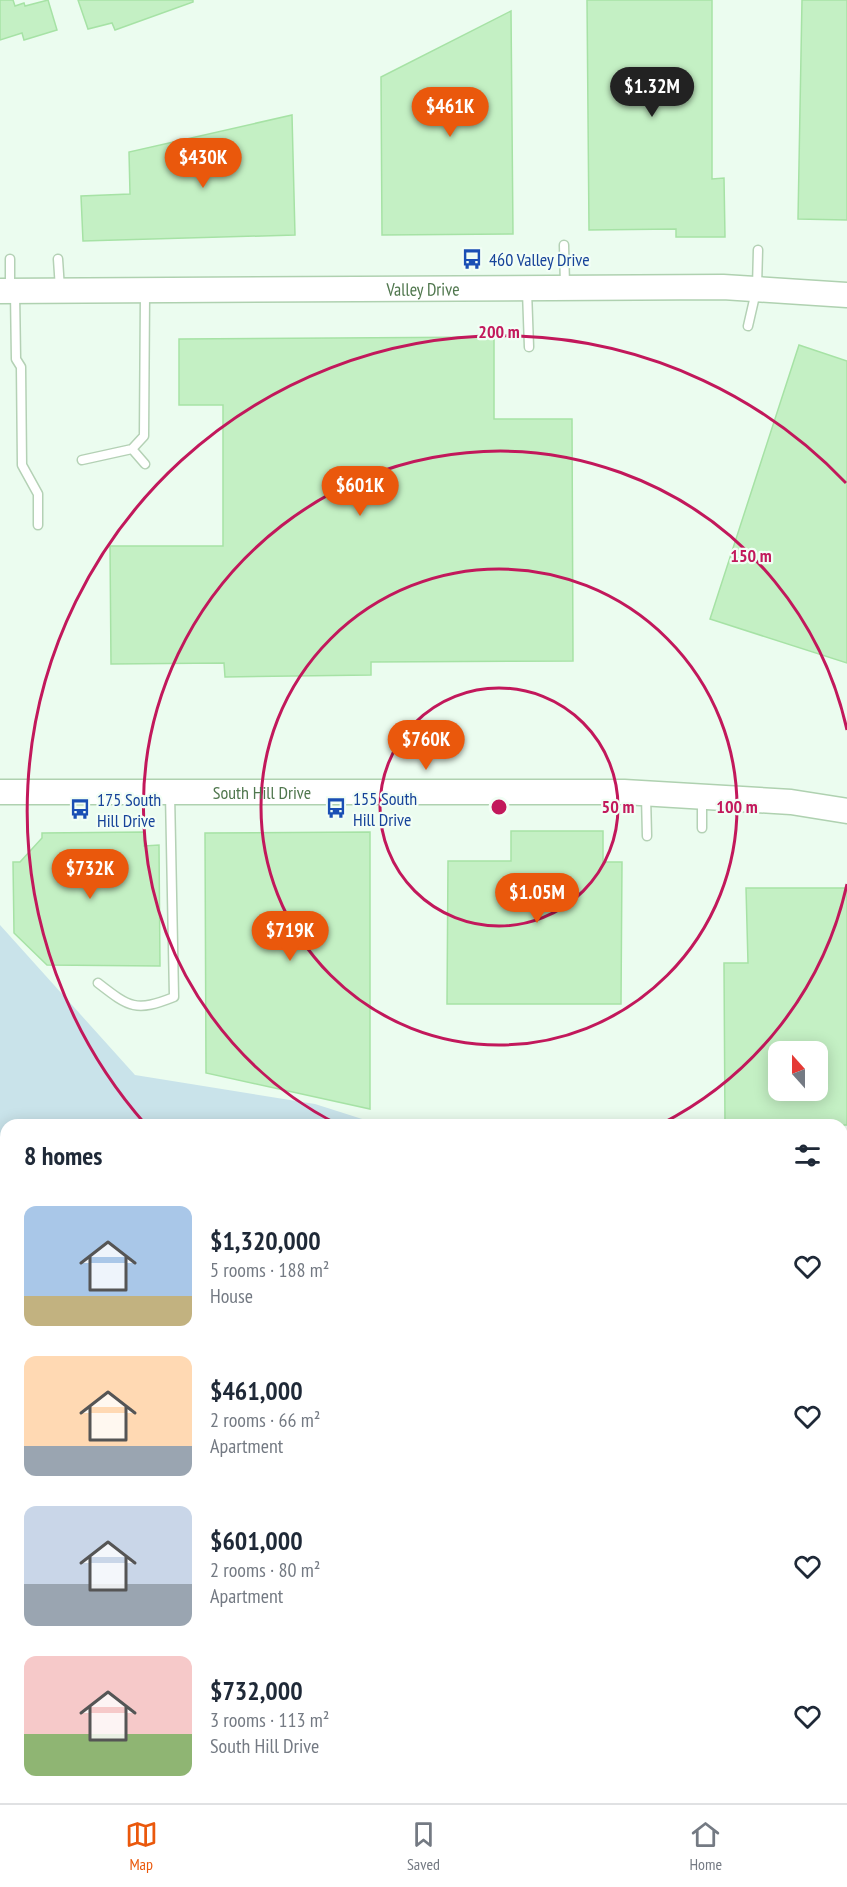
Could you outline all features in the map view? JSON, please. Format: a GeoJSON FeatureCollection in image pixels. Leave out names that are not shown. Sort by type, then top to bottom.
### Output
{"type":"FeatureCollection","features":[{"type":"Feature","properties":{"kind":"street","name":"Valley Drive"},"geometry":{"type":"LineString","coordinates":[[8,291],[757,287],[847,295]]}},
{"type":"Feature","properties":{"kind":"street","name":"South Hill Drive"},"geometry":{"type":"LineString","coordinates":[[0,792],[646,793],[791,802],[847,811]]}},
{"type":"Feature","properties":{"kind":"lane"},"geometry":{"type":"LineString","coordinates":[[564,245],[565,288]]}},
{"type":"Feature","properties":{"kind":"lane"},"geometry":{"type":"LineString","coordinates":[[748,326],[757,287],[758,250]]}},
{"type":"Feature","properties":{"kind":"lane"},"geometry":{"type":"LineString","coordinates":[[10,259],[8,291],[16,359],[21,367],[22,465],[38,494],[39,525]]}},
{"type":"Feature","properties":{"kind":"lane"},"geometry":{"type":"LineString","coordinates":[[58,259],[60,291]]}},
{"type":"Feature","properties":{"kind":"lane"},"geometry":{"type":"LineString","coordinates":[[527,288],[529,347]]}},
{"type":"Feature","properties":{"kind":"lane"},"geometry":{"type":"LineString","coordinates":[[82,460],[132,449],[144,436],[145,290]]}},
{"type":"Feature","properties":{"kind":"lane"},"geometry":{"type":"LineString","coordinates":[[132,449],[145,464]]}},
{"type":"Feature","properties":{"kind":"lane"},"geometry":{"type":"LineString","coordinates":[[98,983],[123,1003],[148,1007],[174,997],[170,792]]}},
{"type":"Feature","properties":{"kind":"lane"},"geometry":{"type":"LineString","coordinates":[[646,793],[647,836]]}},
{"type":"Feature","properties":{"kind":"lane"},"geometry":{"type":"LineString","coordinates":[[702,796],[702,828]]}},
{"type":"Feature","properties":{"kind":"shaded area"},"geometry":{"type":"Polygon","coordinates":[[[0,925],[135,1075],[315,1104],[362,1119],[0,1119],[0,925]]]}},
{"type":"Feature","properties":{"kind":"building"},"geometry":{"type":"Polygon","coordinates":[[[0,0],[13,0],[15,6],[24,3],[25,6],[48,0],[57,30],[24,40],[22,33],[0,40],[0,0]]]}},
{"type":"Feature","properties":{"kind":"building"},"geometry":{"type":"Polygon","coordinates":[[[78,0],[193,0],[193,2],[115,30],[112,23],[88,29],[78,0]]]}},
{"type":"Feature","properties":{"kind":"building"},"geometry":{"type":"Polygon","coordinates":[[[587,0],[712,0],[712,179],[724,178],[725,237],[676,237],[676,229],[589,230],[587,0]]]}},
{"type":"Feature","properties":{"kind":"building"},"geometry":{"type":"Polygon","coordinates":[[[802,0],[847,0],[847,220],[798,219],[802,0]]]}},
{"type":"Feature","properties":{"kind":"building"},"geometry":{"type":"Polygon","coordinates":[[[511,11],[513,234],[382,235],[381,77],[511,11]]]}},
{"type":"Feature","properties":{"kind":"building"},"geometry":{"type":"Polygon","coordinates":[[[292,115],[295,235],[83,241],[81,196],[130,194],[129,152],[292,115]]]}},
{"type":"Feature","properties":{"kind":"building"},"geometry":{"type":"Polygon","coordinates":[[[494,337],[494,419],[572,419],[573,661],[371,662],[371,675],[225,677],[224,663],[111,664],[110,546],[223,546],[223,405],[179,405],[179,339],[494,337]]]}},
{"type":"Feature","properties":{"kind":"building"},"geometry":{"type":"Polygon","coordinates":[[[799,345],[847,361],[847,663],[710,619],[799,345]]]}},
{"type":"Feature","properties":{"kind":"building"},"geometry":{"type":"Polygon","coordinates":[[[511,831],[603,831],[603,862],[622,862],[621,1004],[447,1004],[448,861],[511,861],[511,831]]]}},
{"type":"Feature","properties":{"kind":"building"},"geometry":{"type":"Polygon","coordinates":[[[144,832],[144,846],[159,845],[160,966],[47,965],[14,933],[13,862],[20,862],[42,838],[42,833],[144,832]]]}},
{"type":"Feature","properties":{"kind":"building"},"geometry":{"type":"Polygon","coordinates":[[[370,832],[370,1109],[206,1073],[205,833],[370,832]]]}},
{"type":"Feature","properties":{"kind":"building"},"geometry":{"type":"Polygon","coordinates":[[[746,888],[847,888],[847,1119],[725,1119],[724,963],[748,963],[746,888]]]}},
{"type":"Feature","properties":{"kind":"place","name":"460 Valley Drive"},"geometry":{"type":"Point","coordinates":[472,259]}},
{"type":"Feature","properties":{"kind":"place","name":"155 South Hill Drive"},"geometry":{"type":"Point","coordinates":[336,808]}},
{"type":"Feature","properties":{"kind":"place","name":"175 South Hill Drive"},"geometry":{"type":"Point","coordinates":[80,809]}}]}
